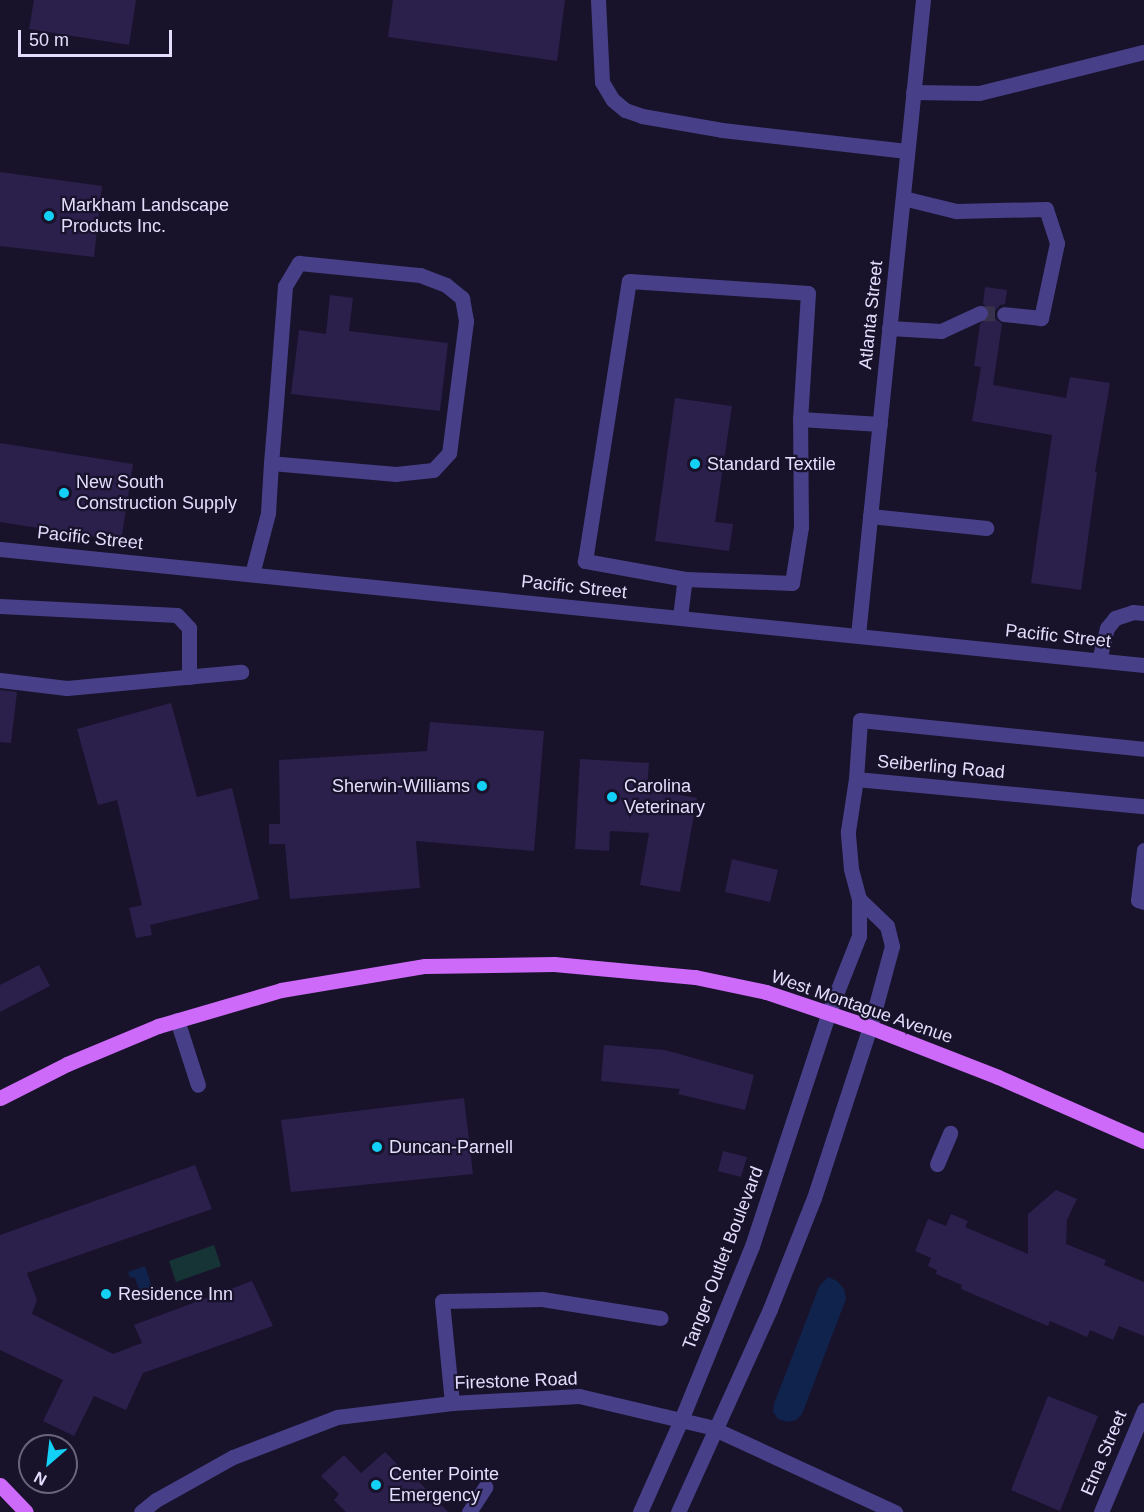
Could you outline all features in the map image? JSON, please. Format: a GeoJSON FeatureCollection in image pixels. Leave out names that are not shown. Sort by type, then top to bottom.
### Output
{"type":"FeatureCollection","features":[{"type":"Feature","properties":{"kind":"main road","name":"West Montague Avenue"},"geometry":{"type":"LineString","coordinates":[[0,1098],[67,1064],[177,1020],[281,990],[425,966],[554,964],[695,977],[766,992],[870,1027],[998,1077],[1144,1141]]}},
{"type":"Feature","properties":{"kind":"main road"},"geometry":{"type":"LineString","coordinates":[[0,1485],[26,1512]]}},
{"type":"Feature","properties":{"kind":"street"},"geometry":{"type":"LineString","coordinates":[[598,0],[602,82],[613,100],[625,110],[642,116],[722,130],[907,151]]}},
{"type":"Feature","properties":{"kind":"street","name":"Atlanta Street"},"geometry":{"type":"LineString","coordinates":[[858,635],[923,0]]}},
{"type":"Feature","properties":{"kind":"street"},"geometry":{"type":"LineString","coordinates":[[913,92],[979,93],[1144,52]]}},
{"type":"Feature","properties":{"kind":"street"},"geometry":{"type":"LineString","coordinates":[[903,198],[956,210],[1046,209],[1057,243],[1041,318],[1004,314]]}},
{"type":"Feature","properties":{"kind":"street"},"geometry":{"type":"LineString","coordinates":[[252,574],[268,513],[271,463],[285,286],[299,263],[420,275],[446,285],[462,298],[466,321],[449,453],[433,470],[396,474],[271,463]]}},
{"type":"Feature","properties":{"kind":"street"},"geometry":{"type":"LineString","coordinates":[[629,281],[808,293],[800,419],[801,527],[792,583],[685,579],[585,561],[629,281]]}},
{"type":"Feature","properties":{"kind":"street"},"geometry":{"type":"LineString","coordinates":[[889,327],[941,331],[980,313]]}},
{"type":"Feature","properties":{"kind":"street"},"geometry":{"type":"LineString","coordinates":[[800,419],[880,424]]}},
{"type":"Feature","properties":{"kind":"street"},"geometry":{"type":"LineString","coordinates":[[870,516],[986,528]]}},
{"type":"Feature","properties":{"kind":"street","name":"Pacific Street"},"geometry":{"type":"LineString","coordinates":[[0,549],[1144,665]]}},
{"type":"Feature","properties":{"kind":"street"},"geometry":{"type":"LineString","coordinates":[[680,617],[685,579]]}},
{"type":"Feature","properties":{"kind":"street"},"geometry":{"type":"LineString","coordinates":[[0,606],[177,615],[189,628],[189,677]]}},
{"type":"Feature","properties":{"kind":"street"},"geometry":{"type":"LineString","coordinates":[[1099,660],[1107,627],[1115,618],[1133,612],[1144,613]]}},
{"type":"Feature","properties":{"kind":"street"},"geometry":{"type":"LineString","coordinates":[[0,680],[67,688],[241,672]]}},
{"type":"Feature","properties":{"kind":"street"},"geometry":{"type":"LineString","coordinates":[[856,779],[860,720],[1144,749]]}},
{"type":"Feature","properties":{"kind":"street","name":"Seiberling Road"},"geometry":{"type":"LineString","coordinates":[[829,1012],[859,936],[859,899],[851,869],[848,831],[856,779],[1144,806]]}},
{"type":"Feature","properties":{"kind":"street"},"geometry":{"type":"LineString","coordinates":[[1144,850],[1138,900],[1144,902]]}},
{"type":"Feature","properties":{"kind":"street"},"geometry":{"type":"LineString","coordinates":[[678,1512],[770,1309],[814,1198],[870,1027],[892,946],[887,926],[859,899]]}},
{"type":"Feature","properties":{"kind":"street","name":"Tanger Outlet Boulevard"},"geometry":{"type":"LineString","coordinates":[[640,1512],[681,1420],[752,1246],[829,1012]]}},
{"type":"Feature","properties":{"kind":"street"},"geometry":{"type":"LineString","coordinates":[[177,1020],[198,1085]]}},
{"type":"Feature","properties":{"kind":"street"},"geometry":{"type":"LineString","coordinates":[[937,1164],[950,1133]]}},
{"type":"Feature","properties":{"kind":"street"},"geometry":{"type":"LineString","coordinates":[[452,1403],[442,1301],[542,1299],[660,1318]]}},
{"type":"Feature","properties":{"kind":"street","name":"Firestone Road"},"geometry":{"type":"LineString","coordinates":[[141,1512],[156,1500],[234,1456],[337,1417],[452,1403],[579,1396],[717,1430],[895,1512]]}},
{"type":"Feature","properties":{"kind":"street","name":"Etna Street"},"geometry":{"type":"LineString","coordinates":[[1101,1512],[1144,1410]]}},
{"type":"Feature","properties":{"kind":"street"},"geometry":{"type":"LineString","coordinates":[[469,1512],[485,1487]]}},
{"type":"Feature","properties":{"kind":"green space"},"geometry":{"type":"Polygon","coordinates":[[[214,1245],[221,1266],[176,1282],[169,1261],[214,1245]]]}},
{"type":"Feature","properties":{"kind":"water"},"geometry":{"type":"Polygon","coordinates":[[[145,1266],[155,1296],[143,1300],[135,1278],[130,1277],[128,1272],[145,1266]]]}},
{"type":"Feature","properties":{"kind":"water"},"geometry":{"type":"Polygon","coordinates":[[[828,1277],[837,1281],[844,1289],[846,1299],[802,1414],[796,1420],[788,1422],[778,1419],[773,1412],[774,1404],[819,1287],[828,1277]]]}},
{"type":"Feature","properties":{"kind":"building"},"geometry":{"type":"Polygon","coordinates":[[[34,0],[136,0],[129,45],[29,29],[34,0]]]}},
{"type":"Feature","properties":{"kind":"building"},"geometry":{"type":"Polygon","coordinates":[[[393,0],[565,0],[557,61],[388,37],[393,0]]]}},
{"type":"Feature","properties":{"kind":"building","name":"Markham Landscape Products Inc."},"geometry":{"type":"Polygon","coordinates":[[[0,172],[102,186],[94,257],[0,246],[0,172]]]}},
{"type":"Feature","properties":{"kind":"building"},"geometry":{"type":"Polygon","coordinates":[[[985,287],[1007,290],[1005,304],[1000,305],[994,312],[995,318],[1002,324],[993,385],[1066,398],[1070,377],[1110,383],[1095,472],[1097,472],[1081,590],[1031,583],[1052,435],[972,421],[981,367],[974,366],[980,324],[990,314],[989,308],[983,304],[985,287]]]}},
{"type":"Feature","properties":{"kind":"building"},"geometry":{"type":"Polygon","coordinates":[[[330,295],[353,298],[349,331],[448,343],[440,411],[291,394],[299,330],[326,334],[330,295]]]}},
{"type":"Feature","properties":{"kind":"building","name":"Standard Textile"},"geometry":{"type":"Polygon","coordinates":[[[675,398],[732,406],[715,522],[733,524],[729,551],[655,541],[675,398]]]}},
{"type":"Feature","properties":{"kind":"building","name":"New South Construction Supply"},"geometry":{"type":"Polygon","coordinates":[[[0,443],[133,464],[121,541],[0,522],[0,443]]]}},
{"type":"Feature","properties":{"kind":"building"},"geometry":{"type":"Polygon","coordinates":[[[0,690],[17,692],[11,743],[0,742],[0,690]]]}},
{"type":"Feature","properties":{"kind":"building"},"geometry":{"type":"Polygon","coordinates":[[[171,703],[197,797],[232,788],[259,899],[150,925],[152,935],[136,938],[129,908],[142,905],[117,800],[98,805],[77,729],[171,703]]]}},
{"type":"Feature","properties":{"kind":"building"},"geometry":{"type":"Polygon","coordinates":[[[430,722],[544,731],[534,851],[416,841],[420,888],[290,899],[285,844],[269,844],[269,824],[280,824],[279,760],[427,751],[430,722]]]}},
{"type":"Feature","properties":{"kind":"building"},"geometry":{"type":"Polygon","coordinates":[[[580,759],[649,763],[647,789],[697,798],[680,892],[640,885],[649,833],[610,831],[609,851],[575,849],[580,759]]]}},
{"type":"Feature","properties":{"kind":"building"},"geometry":{"type":"Polygon","coordinates":[[[732,859],[778,870],[770,902],[725,892],[732,859]]]}},
{"type":"Feature","properties":{"kind":"building"},"geometry":{"type":"Polygon","coordinates":[[[39,965],[50,986],[0,1012],[0,985],[39,965]]]}},
{"type":"Feature","properties":{"kind":"building"},"geometry":{"type":"Polygon","coordinates":[[[604,1045],[665,1050],[754,1075],[745,1110],[678,1094],[680,1089],[601,1081],[604,1045]]]}},
{"type":"Feature","properties":{"kind":"building","name":"Duncan-Parnell"},"geometry":{"type":"Polygon","coordinates":[[[464,1098],[473,1174],[291,1192],[281,1120],[464,1098]]]}},
{"type":"Feature","properties":{"kind":"building"},"geometry":{"type":"Polygon","coordinates":[[[723,1151],[747,1157],[741,1177],[718,1171],[723,1151]]]}},
{"type":"Feature","properties":{"kind":"building"},"geometry":{"type":"Polygon","coordinates":[[[195,1165],[212,1209],[27,1273],[37,1300],[32,1314],[113,1354],[142,1343],[134,1325],[252,1281],[273,1326],[143,1373],[126,1410],[94,1396],[75,1434],[70,1434],[43,1421],[63,1380],[0,1350],[0,1235],[195,1165]]]}},
{"type":"Feature","properties":{"kind":"building"},"geometry":{"type":"Polygon","coordinates":[[[1056,1190],[1077,1199],[1067,1220],[1066,1244],[1106,1260],[1104,1265],[1144,1282],[1144,1336],[1119,1326],[1113,1340],[1090,1330],[1087,1337],[1050,1321],[1048,1326],[961,1289],[962,1285],[936,1274],[937,1270],[928,1266],[931,1258],[915,1251],[928,1219],[946,1226],[951,1214],[968,1221],[965,1227],[1028,1254],[1028,1214],[1056,1190]]]}},
{"type":"Feature","properties":{"kind":"building"},"geometry":{"type":"Polygon","coordinates":[[[1048,1396],[1098,1416],[1060,1511],[1011,1490],[1048,1396]]]}},
{"type":"Feature","properties":{"kind":"building","name":"Center Pointe Emergency"},"geometry":{"type":"Polygon","coordinates":[[[385,1452],[403,1470],[406,1468],[448,1512],[346,1512],[334,1500],[339,1494],[321,1476],[344,1455],[361,1473],[385,1452]]]}},
{"type":"Feature","properties":{"kind":"tunnel"},"geometry":{"type":"LineString","coordinates":[[980,313],[1004,314]]}},
{"type":"Feature","properties":{"kind":"place","name":"Markham Landscape Products Inc."},"geometry":{"type":"Point","coordinates":[49,216]}},
{"type":"Feature","properties":{"kind":"place","name":"Standard Textile"},"geometry":{"type":"Point","coordinates":[695,464]}},
{"type":"Feature","properties":{"kind":"place","name":"New South Construction Supply"},"geometry":{"type":"Point","coordinates":[64,493]}},
{"type":"Feature","properties":{"kind":"place","name":"Sherwin-Williams"},"geometry":{"type":"Point","coordinates":[482,786]}},
{"type":"Feature","properties":{"kind":"place","name":"Carolina Veterinary"},"geometry":{"type":"Point","coordinates":[612,797]}},
{"type":"Feature","properties":{"kind":"place","name":"Duncan-Parnell"},"geometry":{"type":"Point","coordinates":[377,1147]}},
{"type":"Feature","properties":{"kind":"place","name":"Residence Inn"},"geometry":{"type":"Point","coordinates":[106,1294]}},
{"type":"Feature","properties":{"kind":"place","name":"Center Pointe Emergency"},"geometry":{"type":"Point","coordinates":[376,1485]}}]}
